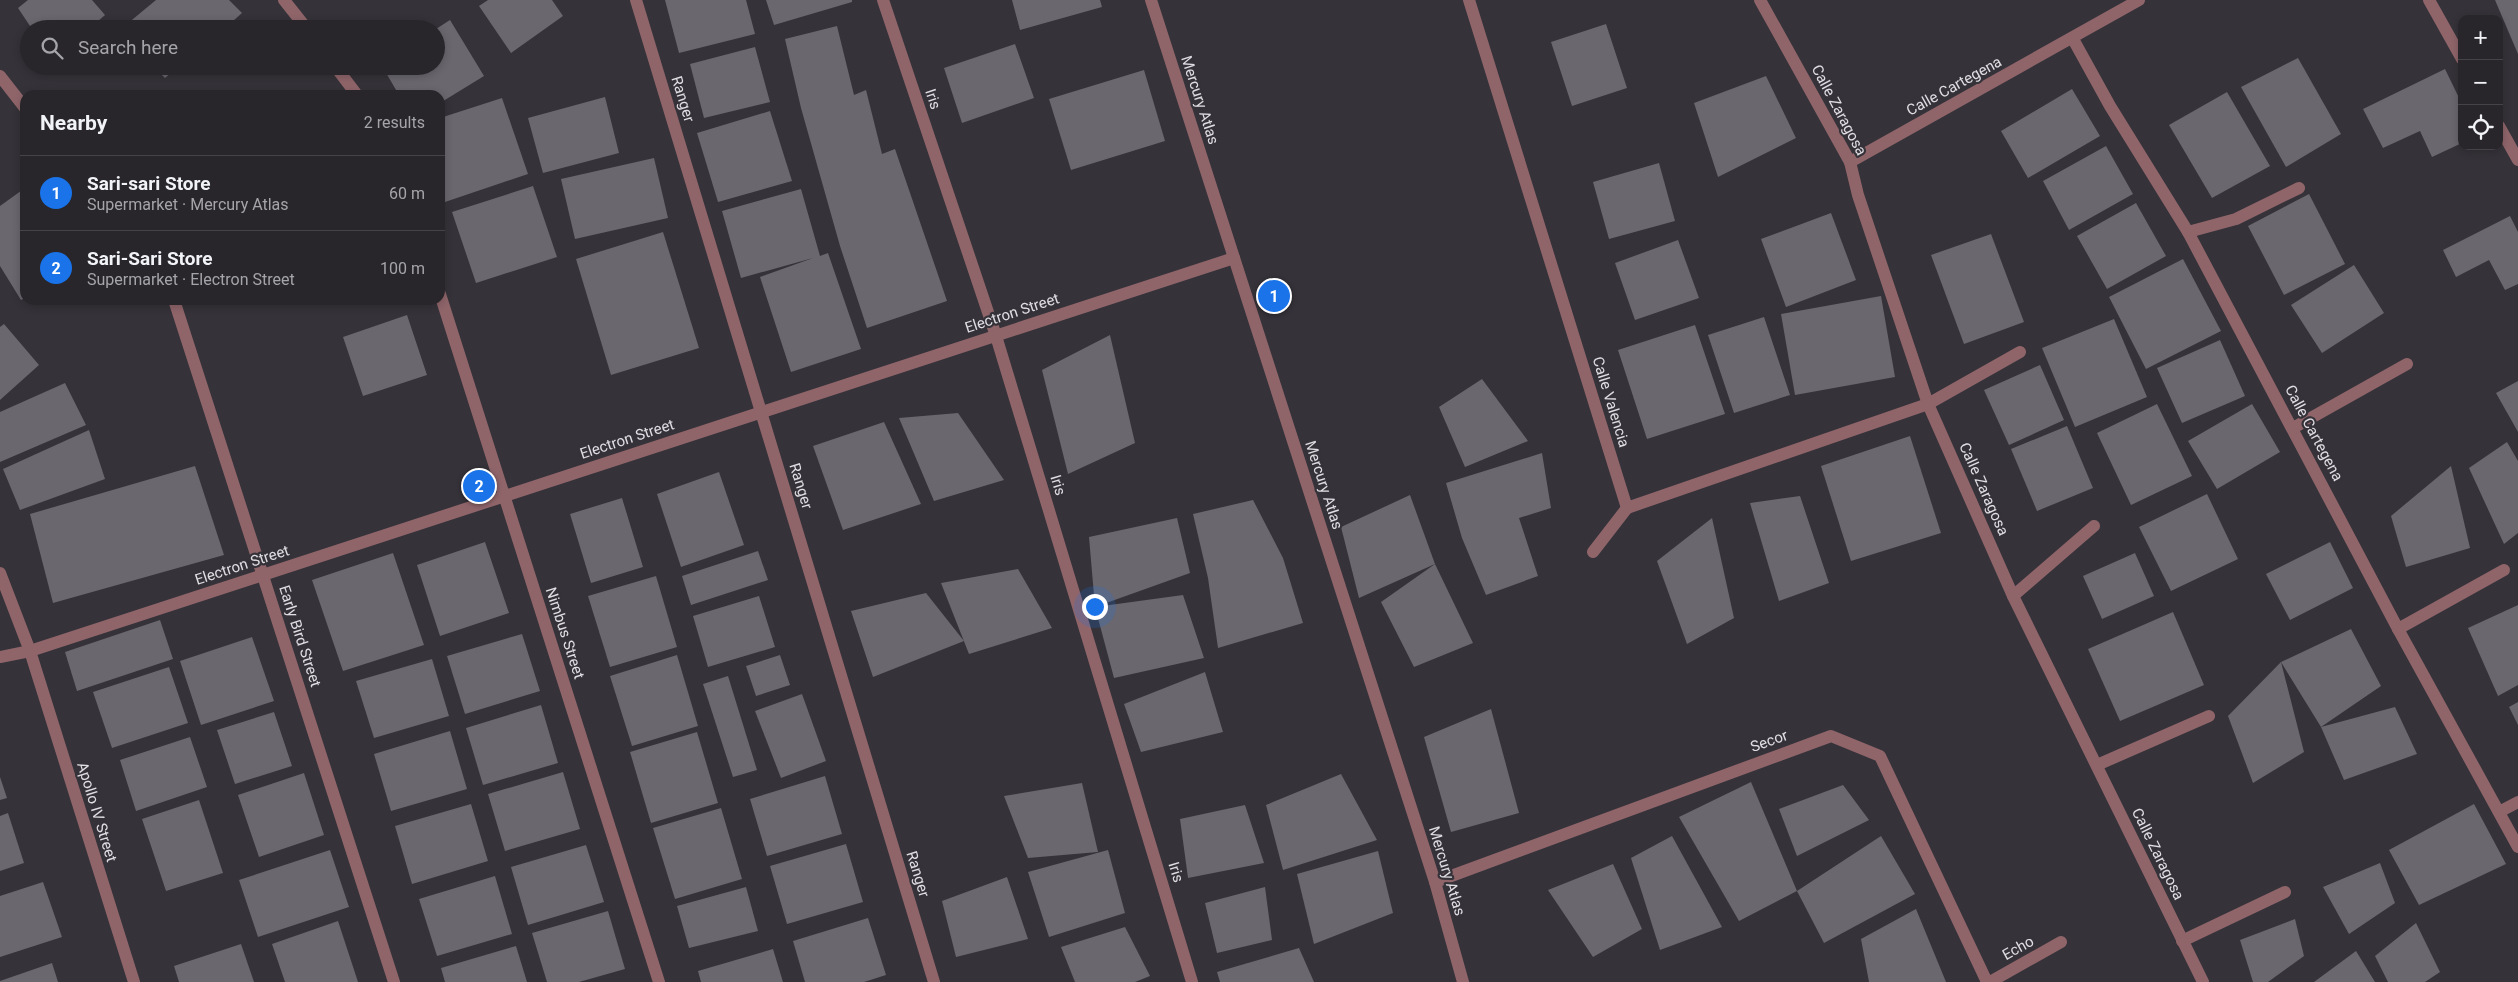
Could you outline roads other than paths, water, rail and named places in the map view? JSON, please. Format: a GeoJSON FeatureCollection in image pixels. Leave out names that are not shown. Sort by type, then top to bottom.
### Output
{"type":"FeatureCollection","features":[{"type":"Feature","properties":{"kind":"street"},"geometry":{"type":"LineString","coordinates":[[284,0],[299,20]]}},
{"type":"Feature","properties":{"kind":"street","name":"Ranger"},"geometry":{"type":"LineString","coordinates":[[636,0],[934,982]]}},
{"type":"Feature","properties":{"kind":"street","name":"Iris"},"geometry":{"type":"LineString","coordinates":[[883,0],[996,336],[1192,982]]}},
{"type":"Feature","properties":{"kind":"street","name":"Mercury Atlas"},"geometry":{"type":"LineString","coordinates":[[1151,0],[1435,882],[1463,982]]}},
{"type":"Feature","properties":{"kind":"street","name":"Calle Valencia"},"geometry":{"type":"LineString","coordinates":[[1469,0],[1627,508]]}},
{"type":"Feature","properties":{"kind":"street","name":"Calle Zaragosa"},"geometry":{"type":"LineString","coordinates":[[1760,0],[1850,162],[1858,195],[1928,404],[2013,596],[2202,982]]}},
{"type":"Feature","properties":{"kind":"street","name":"Calle Cartegena"},"geometry":{"type":"LineString","coordinates":[[1850,162],[2073,39],[2139,0]]}},
{"type":"Feature","properties":{"kind":"street"},"geometry":{"type":"LineString","coordinates":[[2429,0],[2458,52]]}},
{"type":"Feature","properties":{"kind":"street","name":"Calle Cartegena"},"geometry":{"type":"LineString","coordinates":[[2073,39],[2110,106],[2188,232],[2398,629],[2518,847]]}},
{"type":"Feature","properties":{"kind":"street"},"geometry":{"type":"LineString","coordinates":[[342,75],[353,90]]}},
{"type":"Feature","properties":{"kind":"street"},"geometry":{"type":"LineString","coordinates":[[0,76],[20,102]]}},
{"type":"Feature","properties":{"kind":"street"},"geometry":{"type":"LineString","coordinates":[[2503,133],[2518,160]]}},
{"type":"Feature","properties":{"kind":"street"},"geometry":{"type":"LineString","coordinates":[[2188,232],[2236,219],[2299,188]]}},
{"type":"Feature","properties":{"kind":"street","name":"Electron Street"},"geometry":{"type":"LineString","coordinates":[[0,657],[30,651],[1234,258]]}},
{"type":"Feature","properties":{"kind":"street","name":"Early Bird Street"},"geometry":{"type":"LineString","coordinates":[[176,305],[394,982]]}},
{"type":"Feature","properties":{"kind":"street","name":"Nimbus Street"},"geometry":{"type":"LineString","coordinates":[[443,305],[659,982]]}},
{"type":"Feature","properties":{"kind":"street"},"geometry":{"type":"LineString","coordinates":[[1592,552],[1627,508],[1928,404],[2020,352]]}},
{"type":"Feature","properties":{"kind":"street"},"geometry":{"type":"LineString","coordinates":[[2293,428],[2407,364]]}},
{"type":"Feature","properties":{"kind":"street"},"geometry":{"type":"LineString","coordinates":[[2013,596],[2094,526]]}},
{"type":"Feature","properties":{"kind":"street"},"geometry":{"type":"LineString","coordinates":[[2398,629],[2504,570]]}},
{"type":"Feature","properties":{"kind":"street","name":"Apollo IV Street"},"geometry":{"type":"LineString","coordinates":[[0,573],[30,651],[134,982]]}},
{"type":"Feature","properties":{"kind":"street"},"geometry":{"type":"LineString","coordinates":[[2096,765],[2208,716]]}},
{"type":"Feature","properties":{"kind":"street","name":"Secor"},"geometry":{"type":"LineString","coordinates":[[1435,882],[1831,736],[1880,756],[1989,982]]}},
{"type":"Feature","properties":{"kind":"street"},"geometry":{"type":"LineString","coordinates":[[2499,812],[2518,802]]}},
{"type":"Feature","properties":{"kind":"street"},"geometry":{"type":"LineString","coordinates":[[2182,940],[2285,892]]}},
{"type":"Feature","properties":{"kind":"street","name":"Echo"},"geometry":{"type":"LineString","coordinates":[[1989,982],[2062,942]]}},
{"type":"Feature","properties":{"kind":"place","name":"Sari-sari Store"},"geometry":{"type":"Point","coordinates":[1274,296]}},
{"type":"Feature","properties":{"kind":"place","name":"Sari-Sari Store"},"geometry":{"type":"Point","coordinates":[479,486]}}]}
